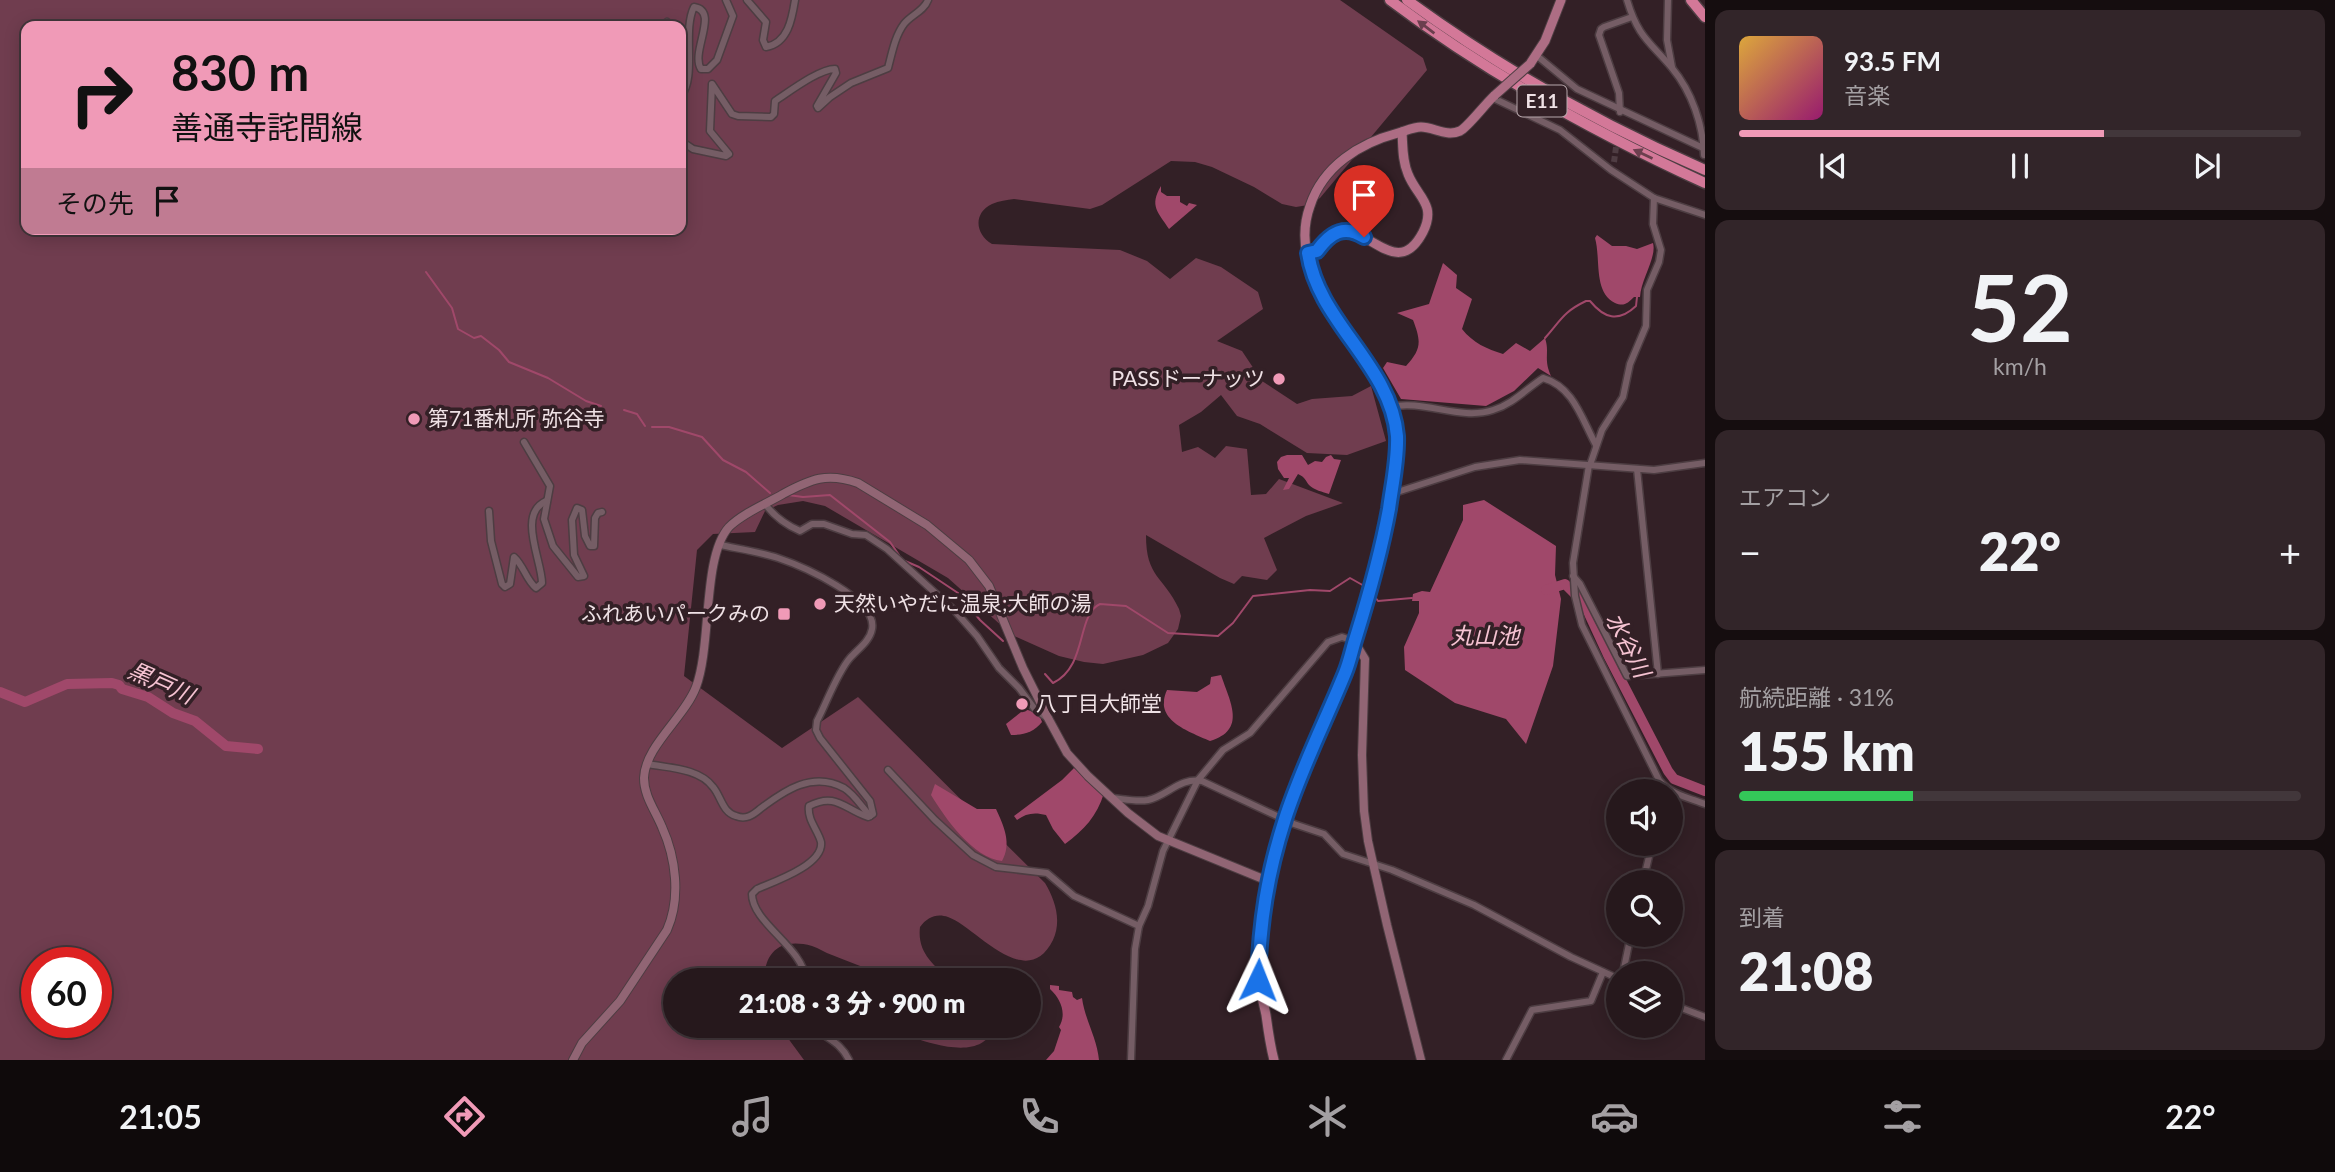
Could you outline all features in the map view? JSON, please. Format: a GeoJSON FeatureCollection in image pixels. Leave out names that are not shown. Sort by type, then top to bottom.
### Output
{"type":"FeatureCollection","features":[{"type":"Feature","properties":{"kind":"highway","name":"E11"},"geometry":{"type":"LineString","coordinates":[[1390,0],[1436,35],[1530,94],[1634,150],[1705,183]]}},
{"type":"Feature","properties":{"kind":"highway","name":"E11"},"geometry":{"type":"LineString","coordinates":[[1407,0],[1525,80],[1641,141],[1705,170]]}},
{"type":"Feature","properties":{"kind":"highway"},"geometry":{"type":"LineString","coordinates":[[1691,0],[1705,17]]}},
{"type":"Feature","properties":{"kind":"main road"},"geometry":{"type":"LineString","coordinates":[[1274,1060],[1258,980],[1259,933],[1268,881],[1285,819],[1306,762],[1346,670],[1373,586],[1391,494],[1397,445],[1391,407],[1382,386],[1322,293],[1310,266],[1305,228],[1307,215],[1315,192],[1331,170],[1358,149],[1421,127],[1445,133],[1459,131],[1469,125],[1494,96],[1530,64],[1553,24],[1561,0]]}},
{"type":"Feature","properties":{"kind":"main road"},"geometry":{"type":"LineString","coordinates":[[1308,253],[1317,251],[1327,237],[1342,230],[1355,231],[1385,251],[1398,253],[1407,250],[1421,236],[1428,214],[1425,201],[1406,171],[1402,132]]}},
{"type":"Feature","properties":{"kind":"street"},"geometry":{"type":"LineString","coordinates":[[686,79],[692,9],[694,7],[703,10],[706,20],[697,61],[701,68],[708,69],[717,60],[733,16],[726,0]]}},
{"type":"Feature","properties":{"kind":"street"},"geometry":{"type":"LineString","coordinates":[[747,0],[766,22],[763,40],[766,47],[781,40],[792,18],[795,0]]}},
{"type":"Feature","properties":{"kind":"street"},"geometry":{"type":"LineString","coordinates":[[686,145],[726,156],[729,154],[710,131],[712,84],[733,114],[771,117],[774,114],[775,102],[820,73],[835,69],[836,73],[818,108],[851,83],[888,68],[898,34],[905,22],[924,7],[928,0]]}},
{"type":"Feature","properties":{"kind":"street"},"geometry":{"type":"LineString","coordinates":[[1627,0],[1641,35],[1672,69],[1692,100],[1701,128],[1704,152]]}},
{"type":"Feature","properties":{"kind":"street"},"geometry":{"type":"LineString","coordinates":[[1668,0],[1667,40],[1672,69]]}},
{"type":"Feature","properties":{"kind":"street"},"geometry":{"type":"LineString","coordinates":[[1619,111],[1619,93],[1600,35],[1604,27],[1632,17]]}},
{"type":"Feature","properties":{"kind":"street"},"geometry":{"type":"LineString","coordinates":[[1536,55],[1577,89],[1704,152]]}},
{"type":"Feature","properties":{"kind":"street"},"geometry":{"type":"LineString","coordinates":[[1494,96],[1560,130],[1611,170],[1654,198],[1705,215]]}},
{"type":"Feature","properties":{"kind":"street"},"geometry":{"type":"LineString","coordinates":[[1611,170],[1614,162]]}},
{"type":"Feature","properties":{"kind":"street"},"geometry":{"type":"LineString","coordinates":[[1654,198],[1653,224],[1661,250],[1647,290],[1646,326],[1632,356],[1623,397],[1608,419],[1589,465],[1574,552],[1573,576],[1582,625],[1659,779]]}},
{"type":"Feature","properties":{"kind":"street"},"geometry":{"type":"LineString","coordinates":[[1391,407],[1403,404],[1457,412],[1492,411],[1514,401],[1544,379],[1557,382],[1564,388],[1582,415],[1596,445]]}},
{"type":"Feature","properties":{"kind":"street"},"geometry":{"type":"LineString","coordinates":[[524,442],[550,486],[544,519],[553,546],[578,578],[584,576],[573,555],[573,514],[577,508],[582,510],[585,536],[590,546],[594,545],[595,518],[602,512]]}},
{"type":"Feature","properties":{"kind":"street"},"geometry":{"type":"LineString","coordinates":[[1391,494],[1498,462],[1537,460],[1654,470],[1705,463]]}},
{"type":"Feature","properties":{"kind":"street"},"geometry":{"type":"LineString","coordinates":[[1637,469],[1658,674]]}},
{"type":"Feature","properties":{"kind":"street"},"geometry":{"type":"LineString","coordinates":[[573,1060],[582,1043],[620,1001],[672,920],[676,886],[673,868],[662,827],[648,799],[644,778],[648,764],[661,741],[692,698],[697,686],[706,650],[709,598],[720,545],[727,530],[736,521],[808,480],[845,478],[858,483],[950,542],[969,560],[989,586],[1023,668],[1048,718],[1076,764],[1147,828],[1168,841],[1268,881]]}},
{"type":"Feature","properties":{"kind":"street"},"geometry":{"type":"LineString","coordinates":[[489,511],[491,541],[502,584],[505,587],[510,584],[514,557],[536,588],[542,583],[542,577],[534,549],[533,517],[537,507],[546,501]]}},
{"type":"Feature","properties":{"kind":"street"},"geometry":{"type":"LineString","coordinates":[[765,504],[772,513],[800,531],[813,524],[824,524],[852,534],[866,535],[887,549],[954,610],[977,636],[999,668],[1034,708],[1048,718]]}},
{"type":"Feature","properties":{"kind":"street"},"geometry":{"type":"LineString","coordinates":[[720,545],[777,558],[805,570],[844,590],[864,605],[873,618],[872,631],[864,645],[848,660],[817,721],[816,730],[870,801],[873,814],[870,816]]}},
{"type":"Feature","properties":{"kind":"street"},"geometry":{"type":"LineString","coordinates":[[1573,576],[1580,584],[1627,676],[1705,670]]}},
{"type":"Feature","properties":{"kind":"street"},"geometry":{"type":"LineString","coordinates":[[1131,1060],[1135,949],[1139,926],[1148,906],[1163,851],[1198,780],[1223,750],[1250,733],[1328,642],[1342,637],[1354,641],[1365,659],[1362,796],[1373,864],[1421,1060]]}},
{"type":"Feature","properties":{"kind":"street"},"geometry":{"type":"LineString","coordinates":[[648,764],[687,771],[701,777],[713,786],[729,813],[738,817],[751,816],[800,783],[816,780],[845,789],[870,816]]}},
{"type":"Feature","properties":{"kind":"street"},"geometry":{"type":"LineString","coordinates":[[888,770],[935,820],[973,855],[996,867],[1047,873],[1074,896],[1139,926]]}},
{"type":"Feature","properties":{"kind":"street"},"geometry":{"type":"LineString","coordinates":[[1113,798],[1149,800],[1182,783],[1198,780],[1324,834],[1343,854],[1474,905],[1606,973]]}},
{"type":"Feature","properties":{"kind":"street"},"geometry":{"type":"LineString","coordinates":[[1683,796],[1705,804]]}},
{"type":"Feature","properties":{"kind":"street"},"geometry":{"type":"LineString","coordinates":[[804,968],[803,963],[762,916],[752,901],[752,894],[757,889],[797,872],[818,853],[821,842],[808,813],[809,806],[821,800],[830,800],[843,804],[857,814],[870,816]]}},
{"type":"Feature","properties":{"kind":"street"},"geometry":{"type":"LineString","coordinates":[[1506,1060],[1532,1010],[1591,1001],[1603,972]]}},
{"type":"Feature","properties":{"kind":"street"},"geometry":{"type":"LineString","coordinates":[[1683,1009],[1705,1017]]}},
{"type":"Feature","properties":{"kind":"street"},"geometry":{"type":"LineString","coordinates":[[830,1038],[843,1047],[849,1060]]}},
{"type":"Feature","properties":{"kind":"shaded area"},"geometry":{"type":"Polygon","coordinates":[[[0,0],[1340,0],[1423,58],[1427,70],[1320,198],[1308,205],[1296,207],[1282,204],[1212,167],[1195,162],[1171,161],[1102,205],[1090,209],[1014,199],[992,204],[979,218],[982,235],[992,244],[1120,250],[1147,261],[1170,279],[1196,258],[1221,267],[1258,292],[1263,309],[1217,341],[1242,351],[1262,381],[1297,404],[1312,399],[1352,396],[1371,386],[1386,441],[1347,455],[1307,453],[1260,424],[1237,416],[1221,395],[1201,412],[1179,425],[1182,452],[1198,447],[1215,458],[1226,446],[1247,449],[1251,495],[1266,494],[1279,479],[1343,503],[1306,516],[1264,538],[1277,570],[1267,580],[1242,576],[1234,584],[1146,535],[1152,568],[1179,609],[1181,616],[1178,629],[1168,643],[1143,655],[1103,664],[1059,656],[1012,635],[948,578],[825,506],[803,501],[778,505],[765,511],[755,532],[713,534],[697,550],[684,676],[782,748],[858,697],[1045,883],[1052,896],[1057,918],[1053,940],[1042,955],[1029,960],[1015,959],[1000,952],[959,923],[940,915],[929,918],[920,927],[924,951],[938,968],[865,968],[815,947],[792,944],[777,949],[766,968],[663,968],[663,1038],[788,1038],[804,1060],[0,1060],[0,0]]]}},
{"type":"Feature","properties":{"kind":"shaded area"},"geometry":{"type":"Polygon","coordinates":[[[915,1038],[988,1038],[971,1047],[934,1044],[915,1038]]]}},
{"type":"Feature","properties":{"kind":"water"},"geometry":{"type":"Polygon","coordinates":[[[1161,186],[1161,192],[1167,196],[1180,196],[1180,202],[1187,206],[1189,203],[1197,205],[1169,229],[1155,204],[1161,186]]]}},
{"type":"Feature","properties":{"kind":"water"},"geometry":{"type":"Polygon","coordinates":[[[1597,235],[1612,246],[1637,249],[1653,243],[1653,255],[1640,297],[1634,297],[1621,305],[1608,298],[1603,291],[1595,238],[1597,235]]]}},
{"type":"Feature","properties":{"kind":"water"},"geometry":{"type":"Polygon","coordinates":[[[1443,263],[1457,275],[1456,288],[1472,299],[1462,329],[1466,334],[1481,345],[1503,354],[1516,343],[1530,351],[1545,338],[1547,365],[1551,376],[1538,368],[1514,391],[1486,406],[1401,399],[1383,368],[1387,362],[1406,366],[1415,355],[1419,339],[1413,320],[1397,313],[1429,304],[1443,263]]]}},
{"type":"Feature","properties":{"kind":"water"},"geometry":{"type":"Polygon","coordinates":[[[1287,455],[1302,455],[1308,465],[1315,461],[1322,462],[1331,455],[1334,459],[1341,460],[1329,494],[1311,487],[1304,477],[1298,474],[1289,489],[1283,490],[1289,478],[1284,478],[1277,462],[1287,455]]]}},
{"type":"Feature","properties":{"kind":"water","name":"丸山池"},"geometry":{"type":"Polygon","coordinates":[[[1484,500],[1556,546],[1555,575],[1561,599],[1553,666],[1526,744],[1506,719],[1455,703],[1405,670],[1404,647],[1419,613],[1419,601],[1412,601],[1413,594],[1430,592],[1463,520],[1463,505],[1484,500]]]}},
{"type":"Feature","properties":{"kind":"water"},"geometry":{"type":"Polygon","coordinates":[[[1221,675],[1231,705],[1232,722],[1229,730],[1210,741],[1175,723],[1165,709],[1164,700],[1167,690],[1197,692],[1210,684],[1211,677],[1221,675]]]}},
{"type":"Feature","properties":{"kind":"water"},"geometry":{"type":"Polygon","coordinates":[[[1025,709],[1039,714],[1042,722],[1028,732],[1011,735],[1006,724],[1025,709]]]}},
{"type":"Feature","properties":{"kind":"water"},"geometry":{"type":"Polygon","coordinates":[[[1074,768],[1104,793],[1094,816],[1078,833],[1065,844],[1046,815],[1031,814],[1017,820],[1014,816],[1074,768]]]}},
{"type":"Feature","properties":{"kind":"water"},"geometry":{"type":"Polygon","coordinates":[[[935,784],[977,809],[996,809],[1007,842],[1002,861],[981,853],[961,835],[931,795],[935,784]]]}},
{"type":"Feature","properties":{"kind":"water"},"geometry":{"type":"Polygon","coordinates":[[[1050,985],[1072,992],[1077,1000],[1082,998],[1099,1060],[1046,1060],[1054,1051],[1063,1017],[1060,1002],[1050,985]]]}},
{"type":"Feature","properties":{"kind":"waterway"},"geometry":{"type":"LineString","coordinates":[[426,272],[452,308],[458,329],[474,338],[481,336],[509,362],[548,378],[586,401],[601,406]]}},
{"type":"Feature","properties":{"kind":"waterway"},"geometry":{"type":"LineString","coordinates":[[1545,338],[1567,313],[1586,301],[1590,301],[1606,315],[1617,316],[1636,306],[1637,297]]}},
{"type":"Feature","properties":{"kind":"waterway"},"geometry":{"type":"LineString","coordinates":[[624,410],[637,414],[645,426]]}},
{"type":"Feature","properties":{"kind":"waterway"},"geometry":{"type":"LineString","coordinates":[[652,427],[669,427],[702,437],[723,460],[746,472],[770,493]]}},
{"type":"Feature","properties":{"kind":"waterway"},"geometry":{"type":"LineString","coordinates":[[788,495],[830,495],[890,542],[899,555]]}},
{"type":"Feature","properties":{"kind":"waterway"},"geometry":{"type":"LineString","coordinates":[[905,561],[958,593],[980,620],[1003,641]]}},
{"type":"Feature","properties":{"kind":"waterway"},"geometry":{"type":"LineString","coordinates":[[1045,674],[1053,683],[1072,665],[1087,619],[1100,604],[1126,606],[1168,633],[1218,636],[1233,623],[1253,596],[1310,590],[1330,591],[1350,578],[1366,587]]}},
{"type":"Feature","properties":{"kind":"waterway","name":"水谷川"},"geometry":{"type":"LineString","coordinates":[[1546,590],[1565,584],[1584,603],[1668,771],[1674,779],[1705,791]]}},
{"type":"Feature","properties":{"kind":"waterway"},"geometry":{"type":"LineString","coordinates":[[1375,597],[1378,601],[1412,598]]}},
{"type":"Feature","properties":{"kind":"waterway","name":"黒戸川"},"geometry":{"type":"LineString","coordinates":[[0,692],[25,702],[67,684],[112,683],[148,697],[173,713],[195,721],[226,746],[258,749]]}},
{"type":"Feature","properties":{"kind":"tunnel"},"geometry":{"type":"LineString","coordinates":[[1614,162],[1617,140]]}},
{"type":"Feature","properties":{"kind":"place","name":"PASSドーナッツ"},"geometry":{"type":"Point","coordinates":[1279,379]}},
{"type":"Feature","properties":{"kind":"place","name":"第71番札所 弥谷寺"},"geometry":{"type":"Point","coordinates":[414,419]}},
{"type":"Feature","properties":{"kind":"place","name":"天然いやだに温泉;大師の湯"},"geometry":{"type":"Point","coordinates":[820,604]}},
{"type":"Feature","properties":{"kind":"place","name":"ふれあいパークみの"},"geometry":{"type":"Point","coordinates":[784,614]}},
{"type":"Feature","properties":{"kind":"place","name":"八丁目大師堂"},"geometry":{"type":"Point","coordinates":[1022,704]}},
{"type":"Feature","properties":{"kind":"route"},"geometry":{"type":"LineString","coordinates":[[1258,980],[1262,908],[1285,819],[1306,762],[1346,670],[1373,586],[1391,497],[1397,445],[1391,407],[1382,386],[1322,293],[1310,266],[1308,253],[1317,251],[1327,237],[1342,230],[1355,231],[1364,237]]}}]}
